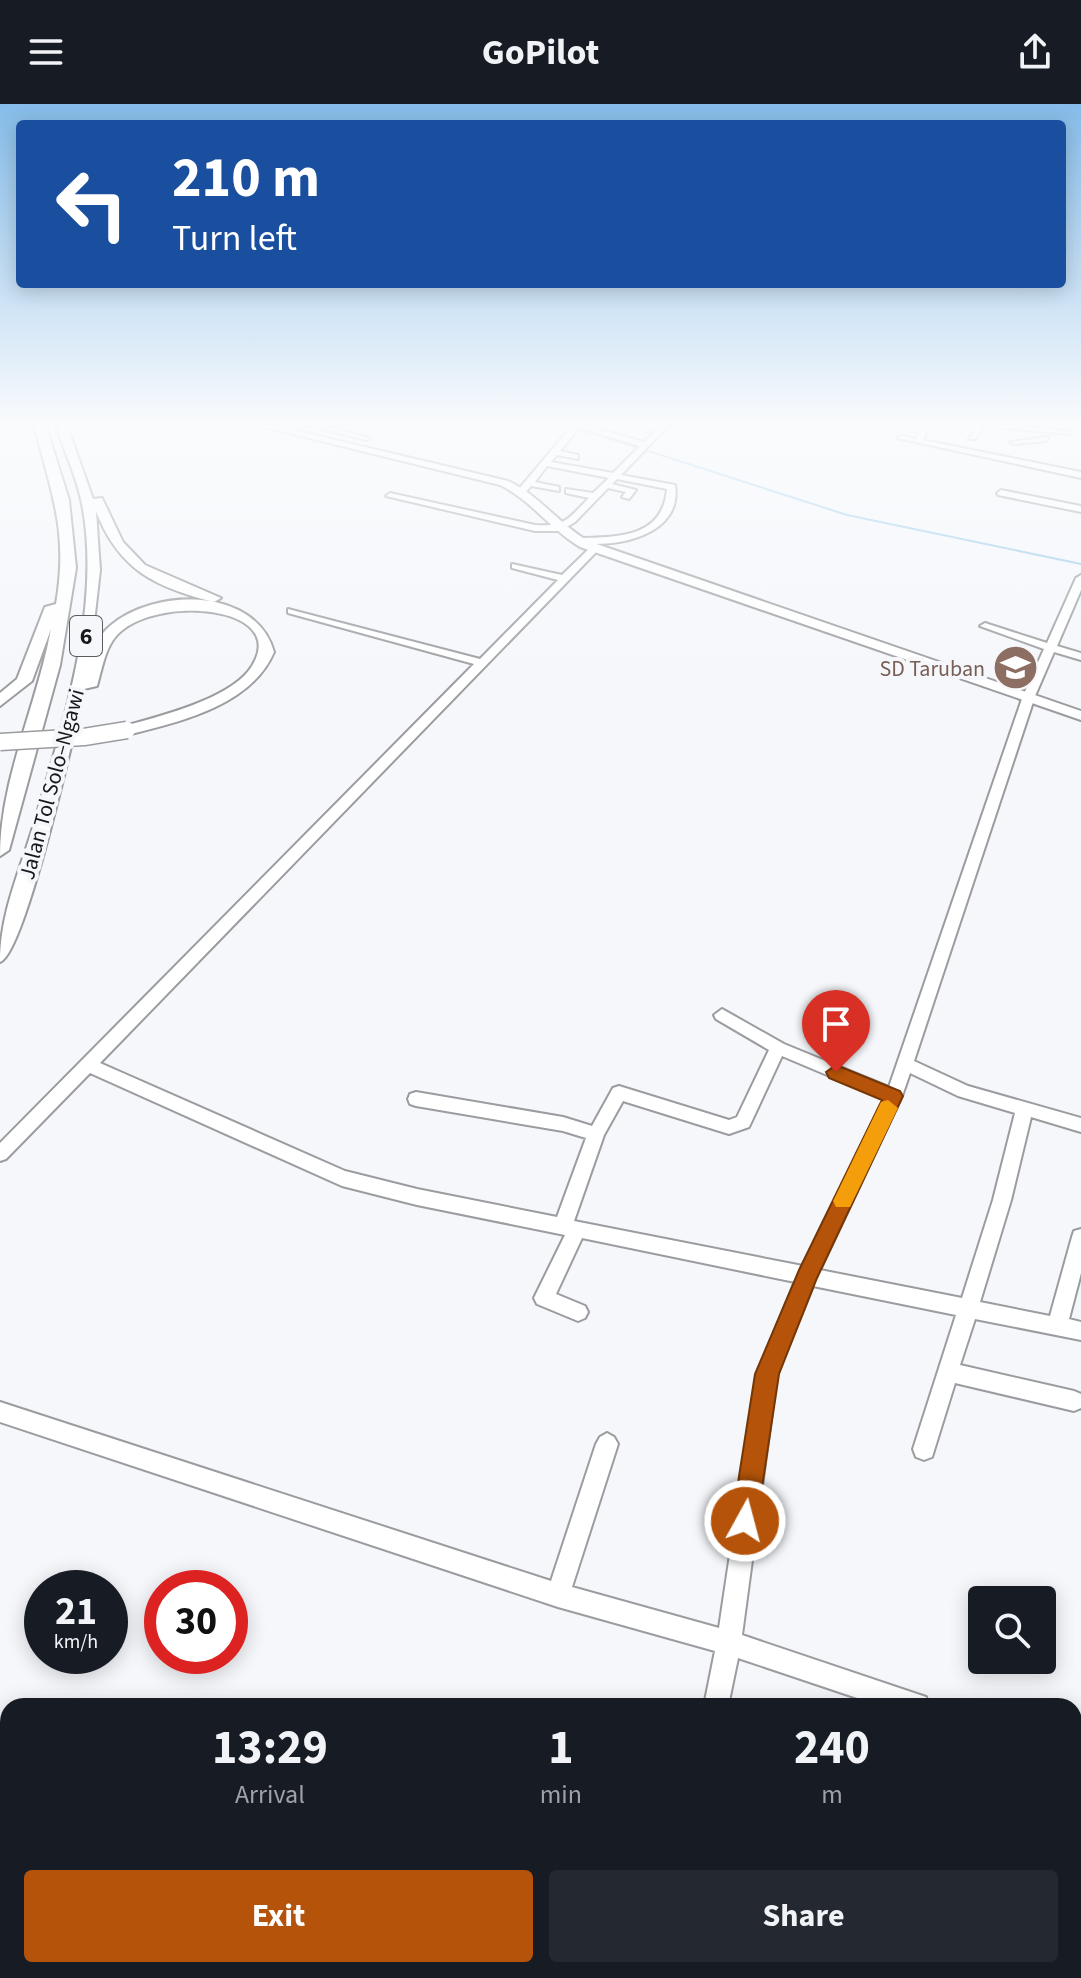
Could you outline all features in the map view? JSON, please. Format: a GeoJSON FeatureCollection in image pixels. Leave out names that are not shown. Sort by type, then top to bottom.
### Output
{"type":"FeatureCollection","features":[{"type":"Feature","properties":{"kind":"highway","name":"Jalan Tol Solo–Ngawi"},"geometry":{"type":"LineString","coordinates":[[0,850],[52,665],[69,568],[64,510]]}},
{"type":"Feature","properties":{"kind":"highway","name":"Jalan Tol Solo–Ngawi"},"geometry":{"type":"LineString","coordinates":[[0,955],[48,812],[91,605],[94,562],[89,510]]}},
{"type":"Feature","properties":{"kind":"highway"},"geometry":{"type":"LineString","coordinates":[[0,751],[79,746],[190,720],[241,697],[265,679],[279,645],[276,634],[258,614],[157,578],[127,558],[108,530],[101,510]]}},
{"type":"Feature","properties":{"kind":"highway"},"geometry":{"type":"LineString","coordinates":[[0,701],[24,681],[32,667],[55,597],[67,524]]}},
{"type":"Feature","properties":{"kind":"highway"},"geometry":{"type":"LineString","coordinates":[[0,742],[84,737],[127,734],[188,712],[243,684],[262,659],[265,649],[260,632],[233,612],[198,605],[152,610],[114,630],[99,655],[48,812]]}},
{"type":"Feature","properties":{"kind":"main road"},"geometry":{"type":"LineString","coordinates":[[545,510],[560,528],[595,548],[1081,716]]}},
{"type":"Feature","properties":{"kind":"street"},"geometry":{"type":"LineString","coordinates":[[455,510],[535,528],[560,528],[579,510]]}},
{"type":"Feature","properties":{"kind":"street"},"geometry":{"type":"LineString","coordinates":[[578,541],[627,538],[658,524],[668,510]]}},
{"type":"Feature","properties":{"kind":"street"},"geometry":{"type":"LineString","coordinates":[[0,1154],[595,548]]}},
{"type":"Feature","properties":{"kind":"street"},"geometry":{"type":"LineString","coordinates":[[515,566],[565,579]]}},
{"type":"Feature","properties":{"kind":"street"},"geometry":{"type":"LineString","coordinates":[[718,1698],[729,1643],[763,1387],[807,1277],[894,1096],[1029,696],[1048,649],[1077,596],[1081,578]]}},
{"type":"Feature","properties":{"kind":"street"},"geometry":{"type":"LineString","coordinates":[[292,611],[483,663]]}},
{"type":"Feature","properties":{"kind":"street"},"geometry":{"type":"LineString","coordinates":[[1066,614],[1081,616]]}},
{"type":"Feature","properties":{"kind":"street"},"geometry":{"type":"LineString","coordinates":[[985,626],[1048,649],[1081,657]]}},
{"type":"Feature","properties":{"kind":"street"},"geometry":{"type":"LineString","coordinates":[[722,1015],[778,1048],[894,1096]]}},
{"type":"Feature","properties":{"kind":"street"},"geometry":{"type":"LineString","coordinates":[[578,1312],[544,1298],[570,1227],[596,1134],[619,1093],[714,1124],[738,1127],[778,1048]]}},
{"type":"Feature","properties":{"kind":"street"},"geometry":{"type":"LineString","coordinates":[[905,1064],[939,1082],[1024,1111],[1081,1125]]}},
{"type":"Feature","properties":{"kind":"street"},"geometry":{"type":"LineString","coordinates":[[88,1065],[349,1179],[417,1197],[1081,1331]]}},
{"type":"Feature","properties":{"kind":"street"},"geometry":{"type":"LineString","coordinates":[[416,1099],[563,1124],[596,1134]]}},
{"type":"Feature","properties":{"kind":"street"},"geometry":{"type":"LineString","coordinates":[[924,1449],[1024,1111]]}},
{"type":"Feature","properties":{"kind":"street"},"geometry":{"type":"LineString","coordinates":[[1057,1327],[1081,1237]]}},
{"type":"Feature","properties":{"kind":"street"},"geometry":{"type":"LineString","coordinates":[[948,1372],[1074,1401]]}},
{"type":"Feature","properties":{"kind":"street"},"geometry":{"type":"LineString","coordinates":[[0,1412],[558,1595],[729,1643],[893,1698]]}},
{"type":"Feature","properties":{"kind":"street"},"geometry":{"type":"LineString","coordinates":[[558,1595],[607,1444]]}},
{"type":"Feature","properties":{"kind":"waterway"},"geometry":{"type":"LineString","coordinates":[[833,510],[1081,564]]}},
{"type":"Feature","properties":{"kind":"slow traffic"},"geometry":{"type":"LineString","coordinates":[[843,1201],[888,1108]]}},
{"type":"Feature","properties":{"kind":"place","name":"SD Taruban"},"geometry":{"type":"Point","coordinates":[1016,668]}},
{"type":"Feature","properties":{"kind":"route"},"geometry":{"type":"LineString","coordinates":[[745,1521],[767,1374],[807,1277],[894,1096],[836,1072]]}}]}
